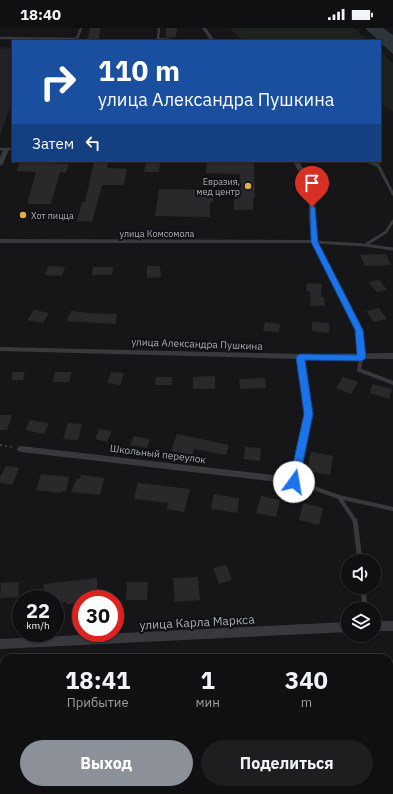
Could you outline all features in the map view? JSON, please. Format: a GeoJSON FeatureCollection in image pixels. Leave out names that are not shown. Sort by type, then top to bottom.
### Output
{"type":"FeatureCollection","features":[{"type":"Feature","properties":{"kind":"street"},"geometry":{"type":"LineString","coordinates":[[204,28],[211,40]]}},
{"type":"Feature","properties":{"kind":"street"},"geometry":{"type":"LineString","coordinates":[[0,164],[3,149]]}},
{"type":"Feature","properties":{"kind":"street"},"geometry":{"type":"LineString","coordinates":[[297,162],[312,192],[312,221],[315,242]]}},
{"type":"Feature","properties":{"kind":"street","name":"улица Комсомола"},"geometry":{"type":"LineString","coordinates":[[0,241],[315,242]]}},
{"type":"Feature","properties":{"kind":"street","name":"улица Александра Пушкина"},"geometry":{"type":"LineString","coordinates":[[0,348],[300,357],[362,358],[393,356]]}},
{"type":"Feature","properties":{"kind":"street"},"geometry":{"type":"LineString","coordinates":[[294,482],[309,414],[300,357]]}},
{"type":"Feature","properties":{"kind":"street","name":"Школьный переулок"},"geometry":{"type":"LineString","coordinates":[[21,449],[294,482]]}},
{"type":"Feature","properties":{"kind":"street"},"geometry":{"type":"LineString","coordinates":[[381,626],[393,626]]}},
{"type":"Feature","properties":{"kind":"street","name":"улица Карла Маркса"},"geometry":{"type":"LineString","coordinates":[[0,644],[341,627]]}},
{"type":"Feature","properties":{"kind":"lane"},"geometry":{"type":"LineString","coordinates":[[0,38],[77,39],[80,28]]}},
{"type":"Feature","properties":{"kind":"lane"},"geometry":{"type":"LineString","coordinates":[[159,28],[158,39],[166,40]]}},
{"type":"Feature","properties":{"kind":"lane"},"geometry":{"type":"LineString","coordinates":[[369,162],[378,165],[393,194]]}},
{"type":"Feature","properties":{"kind":"lane"},"geometry":{"type":"LineString","coordinates":[[365,245],[386,232],[393,222]]}},
{"type":"Feature","properties":{"kind":"lane"},"geometry":{"type":"LineString","coordinates":[[393,249],[365,245],[315,242],[359,330],[362,358],[359,370],[393,383]]}},
{"type":"Feature","properties":{"kind":"lane"},"geometry":{"type":"LineString","coordinates":[[294,482],[339,497],[393,509]]}},
{"type":"Feature","properties":{"kind":"lane"},"geometry":{"type":"LineString","coordinates":[[339,497],[356,522],[359,554]]}},
{"type":"Feature","properties":{"kind":"path"},"geometry":{"type":"LineString","coordinates":[[0,48],[12,48]]}},
{"type":"Feature","properties":{"kind":"path"},"geometry":{"type":"LineString","coordinates":[[0,445],[21,449]]}},
{"type":"Feature","properties":{"kind":"shaded area"},"geometry":{"type":"Polygon","coordinates":[[[229,28],[354,28],[367,40],[243,40],[229,28]]]}},
{"type":"Feature","properties":{"kind":"shaded area"},"geometry":{"type":"Polygon","coordinates":[[[365,28],[383,28],[393,35],[393,54],[381,43],[381,40],[378,40],[365,28]]]}},
{"type":"Feature","properties":{"kind":"shaded area"},"geometry":{"type":"Polygon","coordinates":[[[0,49],[12,49],[12,101],[0,136],[0,49]]]}},
{"type":"Feature","properties":{"kind":"shaded area"},"geometry":{"type":"Polygon","coordinates":[[[381,52],[393,63],[393,112],[381,104],[381,52]]]}},
{"type":"Feature","properties":{"kind":"building"},"geometry":{"type":"Polygon","coordinates":[[[90,28],[101,28],[98,40],[87,40],[90,28]]]}},
{"type":"Feature","properties":{"kind":"building"},"geometry":{"type":"Polygon","coordinates":[[[166,28],[177,28],[176,37],[166,37],[166,28]]]}},
{"type":"Feature","properties":{"kind":"building"},"geometry":{"type":"Polygon","coordinates":[[[20,162],[69,164],[66,173],[60,172],[51,204],[27,204],[36,172],[16,171],[20,162]]]}},
{"type":"Feature","properties":{"kind":"building"},"geometry":{"type":"Polygon","coordinates":[[[94,162],[108,162],[107,168],[127,169],[124,185],[102,185],[92,222],[77,221],[82,202],[85,202],[94,162]]]}},
{"type":"Feature","properties":{"kind":"building"},"geometry":{"type":"Polygon","coordinates":[[[146,162],[160,162],[159,172],[144,172],[146,162]]]}},
{"type":"Feature","properties":{"kind":"building","name":"Евразия, мед центр"},"geometry":{"type":"Polygon","coordinates":[[[207,162],[254,162],[255,198],[253,198],[253,210],[234,210],[234,197],[241,197],[240,174],[206,173],[207,162]]]}},
{"type":"Feature","properties":{"kind":"building"},"geometry":{"type":"Polygon","coordinates":[[[159,189],[213,190],[213,202],[210,202],[210,217],[155,216],[159,189]]]}},
{"type":"Feature","properties":{"kind":"building"},"geometry":{"type":"Polygon","coordinates":[[[386,254],[391,265],[365,266],[360,255],[386,254]]]}},
{"type":"Feature","properties":{"kind":"building"},"geometry":{"type":"Polygon","coordinates":[[[49,266],[65,267],[62,276],[45,275],[49,266]]]}},
{"type":"Feature","properties":{"kind":"building"},"geometry":{"type":"Polygon","coordinates":[[[147,266],[160,266],[161,277],[147,278],[147,266]]]}},
{"type":"Feature","properties":{"kind":"building"},"geometry":{"type":"Polygon","coordinates":[[[93,267],[113,267],[112,275],[92,275],[93,267]]]}},
{"type":"Feature","properties":{"kind":"building"},"geometry":{"type":"Polygon","coordinates":[[[379,280],[387,290],[377,292],[368,282],[379,280]]]}},
{"type":"Feature","properties":{"kind":"building"},"geometry":{"type":"Polygon","coordinates":[[[307,283],[322,284],[321,297],[324,297],[325,306],[311,306],[310,292],[306,291],[307,283]]]}},
{"type":"Feature","properties":{"kind":"building"},"geometry":{"type":"Polygon","coordinates":[[[379,308],[387,319],[374,322],[366,311],[379,308]]]}},
{"type":"Feature","properties":{"kind":"building"},"geometry":{"type":"Polygon","coordinates":[[[34,310],[49,313],[43,323],[27,320],[34,310]]]}},
{"type":"Feature","properties":{"kind":"building"},"geometry":{"type":"Polygon","coordinates":[[[71,311],[117,314],[116,324],[66,321],[71,311]]]}},
{"type":"Feature","properties":{"kind":"building"},"geometry":{"type":"Polygon","coordinates":[[[265,322],[280,324],[279,332],[263,331],[265,322]]]}},
{"type":"Feature","properties":{"kind":"building"},"geometry":{"type":"Polygon","coordinates":[[[312,322],[329,323],[329,333],[312,331],[312,322]]]}},
{"type":"Feature","properties":{"kind":"building"},"geometry":{"type":"Polygon","coordinates":[[[13,372],[25,372],[23,380],[11,380],[13,372]]]}},
{"type":"Feature","properties":{"kind":"building"},"geometry":{"type":"Polygon","coordinates":[[[55,372],[72,372],[69,382],[53,382],[55,372]]]}},
{"type":"Feature","properties":{"kind":"building"},"geometry":{"type":"Polygon","coordinates":[[[111,372],[124,373],[120,385],[107,383],[111,372]]]}},
{"type":"Feature","properties":{"kind":"building"},"geometry":{"type":"Polygon","coordinates":[[[215,376],[215,389],[193,389],[193,377],[215,376]]]}},
{"type":"Feature","properties":{"kind":"building"},"geometry":{"type":"Polygon","coordinates":[[[156,377],[172,377],[172,385],[155,385],[156,377]]]}},
{"type":"Feature","properties":{"kind":"building"},"geometry":{"type":"Polygon","coordinates":[[[343,377],[358,382],[351,394],[336,388],[343,377]]]}},
{"type":"Feature","properties":{"kind":"building"},"geometry":{"type":"Polygon","coordinates":[[[265,378],[266,388],[240,389],[239,379],[265,378]]]}},
{"type":"Feature","properties":{"kind":"building"},"geometry":{"type":"Polygon","coordinates":[[[372,384],[392,389],[389,399],[370,393],[372,384]]]}},
{"type":"Feature","properties":{"kind":"building"},"geometry":{"type":"Polygon","coordinates":[[[0,415],[12,415],[7,430],[0,430],[0,415]]]}},
{"type":"Feature","properties":{"kind":"building"},"geometry":{"type":"Polygon","coordinates":[[[30,420],[49,423],[44,434],[25,430],[30,420]]]}},
{"type":"Feature","properties":{"kind":"building"},"geometry":{"type":"Polygon","coordinates":[[[68,423],[82,424],[78,440],[63,439],[68,423]]]}},
{"type":"Feature","properties":{"kind":"building"},"geometry":{"type":"Polygon","coordinates":[[[99,429],[112,431],[107,442],[95,439],[99,429]]]}},
{"type":"Feature","properties":{"kind":"building"},"geometry":{"type":"Polygon","coordinates":[[[177,434],[229,445],[226,455],[194,449],[192,455],[171,451],[177,434]]]}},
{"type":"Feature","properties":{"kind":"building"},"geometry":{"type":"Polygon","coordinates":[[[134,436],[150,439],[147,448],[130,445],[134,436]]]}},
{"type":"Feature","properties":{"kind":"building"},"geometry":{"type":"Polygon","coordinates":[[[245,447],[261,448],[260,461],[244,459],[245,447]]]}},
{"type":"Feature","properties":{"kind":"building"},"geometry":{"type":"Polygon","coordinates":[[[311,452],[333,456],[330,475],[307,471],[311,452]]]}},
{"type":"Feature","properties":{"kind":"building"},"geometry":{"type":"Polygon","coordinates":[[[6,466],[19,468],[12,485],[0,483],[0,477],[6,466]]]}},
{"type":"Feature","properties":{"kind":"building"},"geometry":{"type":"Polygon","coordinates":[[[41,474],[69,477],[66,492],[61,491],[61,493],[36,490],[41,474]]]}},
{"type":"Feature","properties":{"kind":"building"},"geometry":{"type":"Polygon","coordinates":[[[81,475],[104,478],[100,495],[71,492],[77,478],[80,479],[81,475]]]}},
{"type":"Feature","properties":{"kind":"building"},"geometry":{"type":"Polygon","coordinates":[[[138,483],[190,489],[184,512],[167,509],[168,503],[134,499],[138,483]]]}},
{"type":"Feature","properties":{"kind":"building"},"geometry":{"type":"Polygon","coordinates":[[[214,494],[239,498],[237,513],[211,509],[214,494]]]}},
{"type":"Feature","properties":{"kind":"building"},"geometry":{"type":"Polygon","coordinates":[[[261,496],[280,500],[276,517],[256,513],[261,496]]]}},
{"type":"Feature","properties":{"kind":"building"},"geometry":{"type":"Polygon","coordinates":[[[303,503],[323,508],[319,525],[299,520],[303,503]]]}},
{"type":"Feature","properties":{"kind":"building"},"geometry":{"type":"Polygon","coordinates":[[[226,565],[232,580],[219,584],[213,568],[226,565]]]}},
{"type":"Feature","properties":{"kind":"building"},"geometry":{"type":"Polygon","coordinates":[[[198,577],[200,600],[175,602],[173,578],[198,577]]]}},
{"type":"Feature","properties":{"kind":"building"},"geometry":{"type":"Polygon","coordinates":[[[97,578],[97,590],[72,590],[72,604],[66,604],[66,602],[64,602],[64,590],[44,590],[44,584],[97,578]]]}},
{"type":"Feature","properties":{"kind":"building"},"geometry":{"type":"Polygon","coordinates":[[[19,582],[18,590],[12,590],[12,597],[0,598],[1,583],[19,582]]]}},
{"type":"Feature","properties":{"kind":"building"},"geometry":{"type":"Polygon","coordinates":[[[127,582],[148,582],[147,600],[126,600],[127,582]]]}},
{"type":"Feature","properties":{"kind":"place","name":"Евразия, мед центр"},"geometry":{"type":"Point","coordinates":[248,186]}},
{"type":"Feature","properties":{"kind":"place","name":"Хот пицца"},"geometry":{"type":"Point","coordinates":[23,215]}},
{"type":"Feature","properties":{"kind":"route"},"geometry":{"type":"LineString","coordinates":[[294,482],[309,414],[300,357],[362,358],[359,330],[315,242],[312,207]]}}]}
